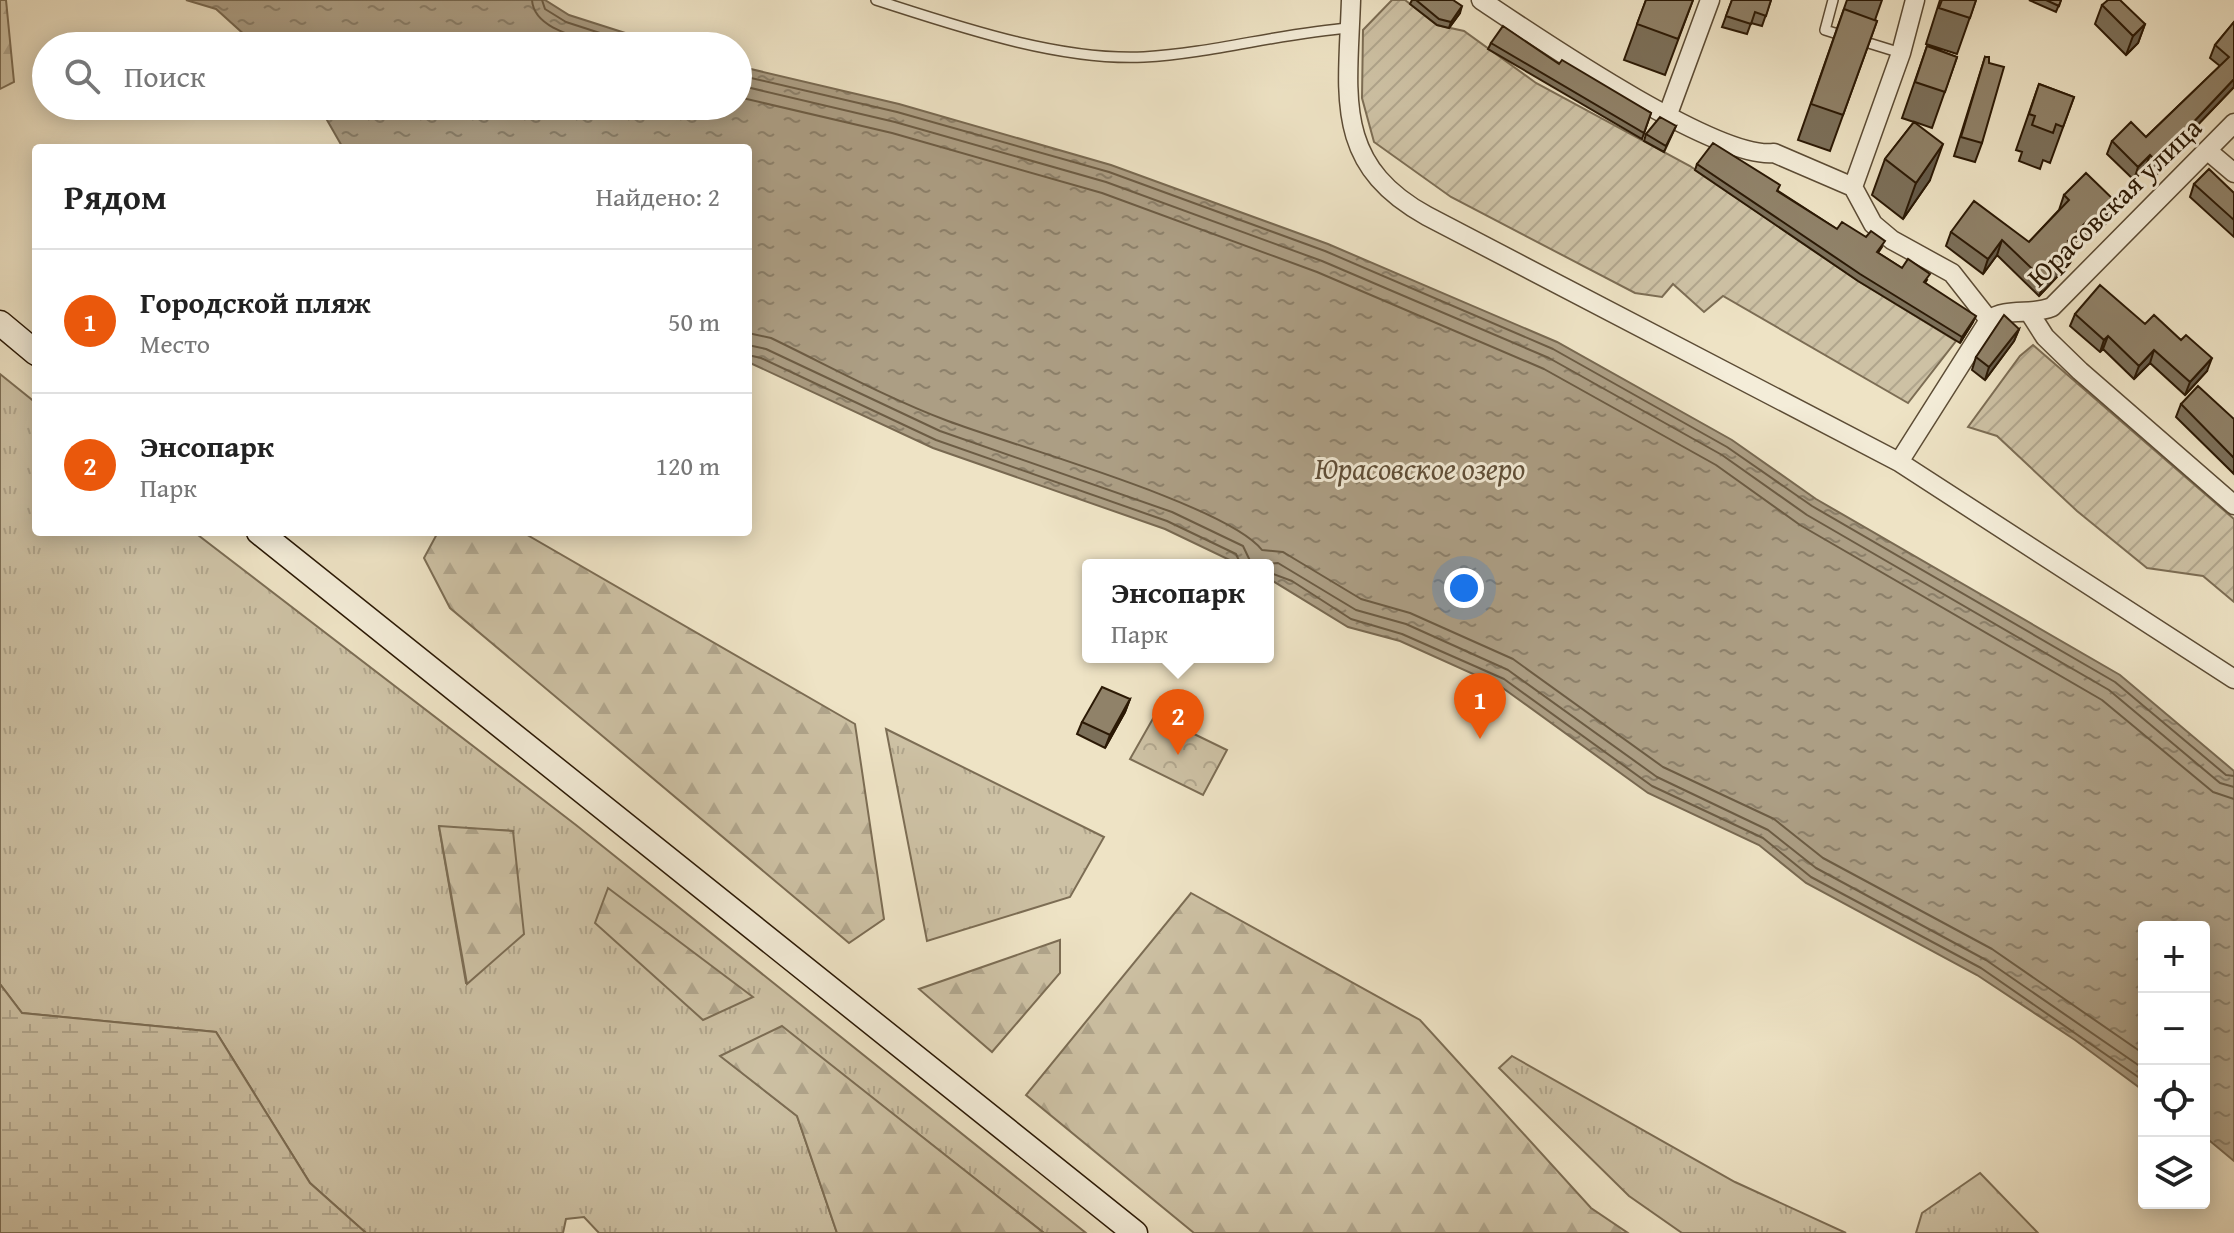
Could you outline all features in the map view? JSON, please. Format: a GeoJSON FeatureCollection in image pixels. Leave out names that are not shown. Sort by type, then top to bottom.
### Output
{"type":"FeatureCollection","features":[{"type":"Feature","properties":{"kind":"main road"},"geometry":{"type":"LineString","coordinates":[[0,323],[32,350]]}},
{"type":"Feature","properties":{"kind":"main road"},"geometry":{"type":"LineString","coordinates":[[264,536],[1135,1233]]}},
{"type":"Feature","properties":{"kind":"street"},"geometry":{"type":"LineString","coordinates":[[1351,0],[1349,106],[1353,128],[1368,166],[1383,187],[1427,216],[1899,462],[2234,679]]}},
{"type":"Feature","properties":{"kind":"street"},"geometry":{"type":"LineString","coordinates":[[1481,0],[1559,52],[1668,114],[1733,146],[1761,154],[1774,153],[1853,187],[1873,224],[1892,240],[1952,273],[1989,320],[1899,462]]}},
{"type":"Feature","properties":{"kind":"street"},"geometry":{"type":"LineString","coordinates":[[1668,114],[1710,0]]}},
{"type":"Feature","properties":{"kind":"street"},"geometry":{"type":"LineString","coordinates":[[1853,187],[1901,53],[1915,0]]}},
{"type":"Feature","properties":{"kind":"street","name":"Юрасовская улица"},"geometry":{"type":"LineString","coordinates":[[1989,320],[1998,313],[2029,312],[2052,307],[2234,123]]}},
{"type":"Feature","properties":{"kind":"street"},"geometry":{"type":"LineString","coordinates":[[2208,151],[2234,173]]}},
{"type":"Feature","properties":{"kind":"street","name":"Юрасовская улица"},"geometry":{"type":"LineString","coordinates":[[2029,312],[2045,337],[2080,371],[2234,505]]}},
{"type":"Feature","properties":{"kind":"lane"},"geometry":{"type":"LineString","coordinates":[[876,0],[1015,40],[1105,57],[1190,52],[1350,28]]}},
{"type":"Feature","properties":{"kind":"lane"},"geometry":{"type":"LineString","coordinates":[[1833,0],[1825,30],[1901,53]]}},
{"type":"Feature","properties":{"kind":"green space"},"geometry":{"type":"Polygon","coordinates":[[[0,0],[6,0],[14,82],[0,89],[0,0]]]}},
{"type":"Feature","properties":{"kind":"green space"},"geometry":{"type":"Polygon","coordinates":[[[1392,0],[1405,0],[1437,25],[1464,31],[1536,83],[1690,166],[1858,281],[1956,341],[1908,403],[1723,296],[1704,312],[1673,284],[1662,297],[1635,293],[1451,197],[1374,142],[1362,98],[1363,30],[1392,0]]]}},
{"type":"Feature","properties":{"kind":"green space"},"geometry":{"type":"Polygon","coordinates":[[[2033,345],[2234,519],[2234,602],[2203,576],[2147,568],[2077,511],[1997,436],[1968,427],[2020,356],[2033,345]]]}},
{"type":"Feature","properties":{"kind":"green space"},"geometry":{"type":"Polygon","coordinates":[[[0,374],[32,400],[32,536],[199,536],[576,825],[1086,1233],[1044,1233],[782,1027],[721,1056],[797,1116],[837,1233],[599,1233],[584,1217],[566,1219],[563,1233],[366,1233],[310,1183],[216,1032],[22,1013],[0,984],[0,374]],[[439,827],[467,983],[513,831],[439,827]]]}},
{"type":"Feature","properties":{"kind":"green space"},"geometry":{"type":"Polygon","coordinates":[[[436,536],[529,536],[855,724],[884,919],[849,943],[450,608],[424,558],[436,536]]]}},
{"type":"Feature","properties":{"kind":"green space"},"geometry":{"type":"Polygon","coordinates":[[[1155,715],[1227,750],[1203,795],[1130,759],[1155,715]]]}},
{"type":"Feature","properties":{"kind":"green space"},"geometry":{"type":"Polygon","coordinates":[[[886,729],[1104,837],[1070,897],[927,941],[886,729]]]}},
{"type":"Feature","properties":{"kind":"green space"},"geometry":{"type":"Polygon","coordinates":[[[439,826],[513,831],[524,934],[467,984],[439,826]]]}},
{"type":"Feature","properties":{"kind":"green space"},"geometry":{"type":"Polygon","coordinates":[[[608,888],[753,997],[703,1020],[595,923],[608,888]]]}},
{"type":"Feature","properties":{"kind":"green space"},"geometry":{"type":"Polygon","coordinates":[[[1191,893],[1420,1020],[1591,1208],[1628,1233],[1194,1233],[1026,1095],[1191,893]]]}},
{"type":"Feature","properties":{"kind":"green space"},"geometry":{"type":"Polygon","coordinates":[[[1060,940],[1060,973],[992,1052],[919,989],[1060,940]]]}},
{"type":"Feature","properties":{"kind":"green space"},"geometry":{"type":"Polygon","coordinates":[[[0,984],[22,1013],[216,1032],[310,1183],[366,1233],[0,1233],[0,984]]]}},
{"type":"Feature","properties":{"kind":"green space"},"geometry":{"type":"Polygon","coordinates":[[[782,1026],[1044,1233],[837,1233],[797,1116],[720,1056],[782,1026]]]}},
{"type":"Feature","properties":{"kind":"green space"},"geometry":{"type":"Polygon","coordinates":[[[1512,1056],[1735,1182],[1846,1233],[1682,1233],[1629,1196],[1499,1068],[1512,1056]]]}},
{"type":"Feature","properties":{"kind":"green space"},"geometry":{"type":"Polygon","coordinates":[[[1980,1173],[2038,1233],[1916,1233],[1922,1213],[1980,1173]]]}},
{"type":"Feature","properties":{"kind":"water"},"geometry":{"type":"Polygon","coordinates":[[[186,0],[545,0],[569,15],[622,32],[241,32],[216,9],[186,0]]]}},
{"type":"Feature","properties":{"kind":"water","name":"Юрасовское озеро"},"geometry":{"type":"Polygon","coordinates":[[[752,69],[899,104],[1111,165],[1328,244],[1557,342],[1732,440],[1816,499],[2120,675],[2234,771],[2234,1161],[2210,1141],[2210,921],[2138,921],[2138,1087],[1977,975],[1806,883],[1759,845],[1648,793],[1500,686],[1400,641],[1348,627],[1274,582],[1274,559],[1228,559],[1165,529],[933,448],[752,364],[752,144],[341,144],[327,120],[752,120],[752,69]]]}},
{"type":"Feature","properties":{"kind":"building"},"geometry":{"type":"Polygon","coordinates":[[[1416,0],[1453,0],[1462,6],[1451,22],[1439,19],[1416,0]]]}},
{"type":"Feature","properties":{"kind":"building"},"geometry":{"type":"Polygon","coordinates":[[[1646,0],[1693,0],[1678,39],[1637,24],[1646,0]]]}},
{"type":"Feature","properties":{"kind":"building"},"geometry":{"type":"Polygon","coordinates":[[[1732,0],[1771,0],[1766,16],[1755,12],[1751,24],[1726,16],[1732,0]]]}},
{"type":"Feature","properties":{"kind":"building"},"geometry":{"type":"Polygon","coordinates":[[[1942,0],[1976,0],[1970,18],[1939,8],[1942,0]]]}},
{"type":"Feature","properties":{"kind":"building"},"geometry":{"type":"Polygon","coordinates":[[[2046,0],[2061,0],[2059,6],[2046,0]]]}},
{"type":"Feature","properties":{"kind":"building"},"geometry":{"type":"Polygon","coordinates":[[[2108,0],[2120,0],[2145,24],[2133,36],[2102,5],[2108,0]]]}},
{"type":"Feature","properties":{"kind":"building"},"geometry":{"type":"Polygon","coordinates":[[[1844,9],[1877,21],[1843,115],[1811,104],[1844,9]]]}},
{"type":"Feature","properties":{"kind":"building"},"geometry":{"type":"Polygon","coordinates":[[[2234,22],[2234,79],[2184,132],[2188,135],[2159,164],[2150,155],[2138,167],[2112,141],[2131,122],[2146,137],[2229,57],[2215,45],[2234,22]]]}},
{"type":"Feature","properties":{"kind":"building"},"geometry":{"type":"Polygon","coordinates":[[[1503,26],[1559,64],[1562,60],[1651,113],[1644,133],[1491,43],[1503,26]]]}},
{"type":"Feature","properties":{"kind":"building"},"geometry":{"type":"Polygon","coordinates":[[[1927,46],[1957,57],[1945,92],[1915,82],[1927,46]]]}},
{"type":"Feature","properties":{"kind":"building"},"geometry":{"type":"Polygon","coordinates":[[[1985,57],[1989,57],[1989,63],[2004,67],[1982,143],[1961,137],[1985,57]]]}},
{"type":"Feature","properties":{"kind":"building"},"geometry":{"type":"Polygon","coordinates":[[[2039,84],[2074,97],[2063,127],[2056,124],[2053,133],[2032,125],[2035,116],[2029,114],[2039,84]]]}},
{"type":"Feature","properties":{"kind":"building"},"geometry":{"type":"Polygon","coordinates":[[[1660,117],[1676,126],[1666,146],[1646,134],[1660,117]]]}},
{"type":"Feature","properties":{"kind":"building"},"geometry":{"type":"Polygon","coordinates":[[[1914,122],[1943,144],[1916,183],[1885,159],[1914,122]]]}},
{"type":"Feature","properties":{"kind":"building"},"geometry":{"type":"Polygon","coordinates":[[[1713,143],[1780,185],[1777,191],[1837,229],[1842,222],[1866,237],[1871,231],[1885,241],[1877,252],[1902,268],[1908,259],[1930,274],[1924,282],[1976,316],[1962,337],[1860,274],[1697,164],[1713,143]]]}},
{"type":"Feature","properties":{"kind":"building"},"geometry":{"type":"Polygon","coordinates":[[[2209,169],[2234,193],[2234,220],[2194,184],[2209,169]]]}},
{"type":"Feature","properties":{"kind":"building"},"geometry":{"type":"Polygon","coordinates":[[[2086,173],[2117,203],[2095,225],[2089,219],[2068,241],[2075,248],[2045,281],[2002,240],[1988,259],[1951,232],[1974,201],[2029,242],[2069,200],[2064,195],[2086,173]]]}},
{"type":"Feature","properties":{"kind":"building"},"geometry":{"type":"Polygon","coordinates":[[[2100,285],[2145,324],[2154,315],[2181,340],[2186,335],[2212,358],[2190,382],[2154,350],[2139,366],[2108,336],[2104,340],[2075,314],[2100,285]]]}},
{"type":"Feature","properties":{"kind":"building"},"geometry":{"type":"Polygon","coordinates":[[[2004,315],[2019,329],[1989,367],[1976,357],[2004,315]]]}},
{"type":"Feature","properties":{"kind":"building"},"geometry":{"type":"Polygon","coordinates":[[[2198,386],[2234,419],[2234,458],[2181,404],[2198,386]]]}},
{"type":"Feature","properties":{"kind":"building"},"geometry":{"type":"Polygon","coordinates":[[[1102,687],[1130,699],[1110,735],[1082,722],[1102,687]]]}},
{"type":"Feature","properties":{"kind":"place","name":"Городской пляж"},"geometry":{"type":"Point","coordinates":[1480,739]}},
{"type":"Feature","properties":{"kind":"place","name":"Энсопарк"},"geometry":{"type":"Point","coordinates":[1178,755]}}]}
